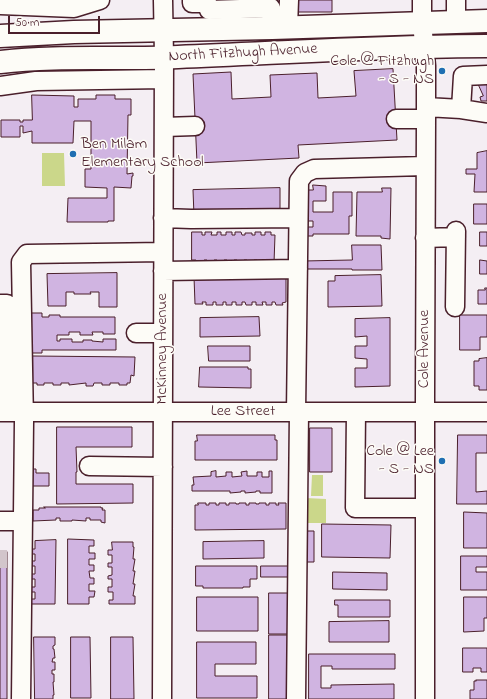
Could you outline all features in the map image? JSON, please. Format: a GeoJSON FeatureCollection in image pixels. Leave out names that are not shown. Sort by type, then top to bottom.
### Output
{"type":"FeatureCollection","features":[{"type":"Feature","properties":{"kind":"main road","name":"North Fitzhugh Avenue"},"geometry":{"type":"LineString","coordinates":[[0,36],[74,32],[280,28],[487,21]]}},
{"type":"Feature","properties":{"kind":"main road","name":"North Fitzhugh Avenue"},"geometry":{"type":"LineString","coordinates":[[0,62],[23,59],[164,58],[424,46],[487,46]]}},
{"type":"Feature","properties":{"kind":"street"},"geometry":{"type":"LineString","coordinates":[[0,5],[74,8],[100,0]]}},
{"type":"Feature","properties":{"kind":"street","name":"McKinney Avenue"},"geometry":{"type":"LineString","coordinates":[[162,699],[163,0]]}},
{"type":"Feature","properties":{"kind":"street"},"geometry":{"type":"LineString","coordinates":[[280,28],[289,0]]}},
{"type":"Feature","properties":{"kind":"street","name":"Cole Avenue"},"geometry":{"type":"LineString","coordinates":[[422,0],[422,22],[426,66],[425,699]]}},
{"type":"Feature","properties":{"kind":"street"},"geometry":{"type":"LineString","coordinates":[[456,0],[456,22]]}},
{"type":"Feature","properties":{"kind":"street"},"geometry":{"type":"LineString","coordinates":[[202,1],[209,10],[271,8],[280,28]]}},
{"type":"Feature","properties":{"kind":"street"},"geometry":{"type":"LineString","coordinates":[[24,7],[25,35]]}},
{"type":"Feature","properties":{"kind":"street"},"geometry":{"type":"LineString","coordinates":[[74,8],[74,32]]}},
{"type":"Feature","properties":{"kind":"street"},"geometry":{"type":"LineString","coordinates":[[23,59],[25,82]]}},
{"type":"Feature","properties":{"kind":"street"},"geometry":{"type":"LineString","coordinates":[[460,109],[463,76],[487,75]]}},
{"type":"Feature","properties":{"kind":"street"},"geometry":{"type":"LineString","coordinates":[[0,86],[36,81],[164,79]]}},
{"type":"Feature","properties":{"kind":"street"},"geometry":{"type":"LineString","coordinates":[[396,119],[426,113],[460,109],[487,113]]}},
{"type":"Feature","properties":{"kind":"street"},"geometry":{"type":"LineString","coordinates":[[164,127],[195,126]]}},
{"type":"Feature","properties":{"kind":"street"},"geometry":{"type":"LineString","coordinates":[[296,699],[299,181],[301,177],[309,170],[314,169],[425,166]]}},
{"type":"Feature","properties":{"kind":"street"},"geometry":{"type":"LineString","coordinates":[[163,218],[298,218]]}},
{"type":"Feature","properties":{"kind":"street"},"geometry":{"type":"LineString","coordinates":[[425,238],[456,234],[455,299],[425,290]]}},
{"type":"Feature","properties":{"kind":"street"},"geometry":{"type":"LineString","coordinates":[[10,412],[20,267],[23,258],[27,254],[163,252]]}},
{"type":"Feature","properties":{"kind":"street"},"geometry":{"type":"LineString","coordinates":[[163,271],[298,269]]}},
{"type":"Feature","properties":{"kind":"street"},"geometry":{"type":"LineString","coordinates":[[0,304],[7,304],[3,389],[10,412],[23,521],[14,559],[21,699]]}},
{"type":"Feature","properties":{"kind":"street"},"geometry":{"type":"LineString","coordinates":[[136,332],[163,332]]}},
{"type":"Feature","properties":{"kind":"street","name":"Lee Street"},"geometry":{"type":"LineString","coordinates":[[10,412],[487,412]]}},
{"type":"Feature","properties":{"kind":"street"},"geometry":{"type":"LineString","coordinates":[[356,412],[355,508],[425,508]]}},
{"type":"Feature","properties":{"kind":"street"},"geometry":{"type":"LineString","coordinates":[[89,466],[163,467]]}},
{"type":"Feature","properties":{"kind":"street"},"geometry":{"type":"LineString","coordinates":[[0,521],[23,521]]}},
{"type":"Feature","properties":{"kind":"green space"},"geometry":{"type":"Polygon","coordinates":[[[42,153],[64,153],[65,186],[42,186],[42,153]]]}},
{"type":"Feature","properties":{"kind":"green space"},"geometry":{"type":"Polygon","coordinates":[[[312,475],[323,475],[323,496],[311,496],[312,475]]]}},
{"type":"Feature","properties":{"kind":"green space"},"geometry":{"type":"Polygon","coordinates":[[[306,498],[326,499],[326,523],[305,523],[306,498]]]}},
{"type":"Feature","properties":{"kind":"building"},"geometry":{"type":"Polygon","coordinates":[[[296,0],[332,0],[332,12],[296,12],[296,0]]]}},
{"type":"Feature","properties":{"kind":"building"},"geometry":{"type":"Polygon","coordinates":[[[393,69],[397,140],[298,145],[299,158],[197,163],[193,74],[231,72],[232,99],[271,97],[270,75],[317,73],[318,98],[356,96],[354,71],[393,69]]]}},
{"type":"Feature","properties":{"kind":"building"},"geometry":{"type":"Polygon","coordinates":[[[477,81],[487,81],[487,101],[481,101],[480,97],[483,96],[477,81]]]}},
{"type":"Feature","properties":{"kind":"building"},"geometry":{"type":"Polygon","coordinates":[[[32,95],[74,96],[74,107],[78,107],[78,99],[96,99],[96,95],[115,95],[115,99],[131,99],[131,115],[128,115],[127,174],[133,173],[133,176],[131,188],[114,187],[114,221],[67,222],[68,198],[107,198],[107,188],[85,187],[85,169],[91,169],[91,121],[74,121],[73,143],[32,143],[32,131],[23,133],[23,126],[20,126],[20,137],[1,137],[1,120],[20,120],[20,122],[23,122],[23,120],[32,120],[32,95]]]}},
{"type":"Feature","properties":{"kind":"building"},"geometry":{"type":"Polygon","coordinates":[[[487,151],[487,192],[474,192],[475,174],[466,174],[466,169],[477,169],[477,153],[487,151]]]}},
{"type":"Feature","properties":{"kind":"building"},"geometry":{"type":"Polygon","coordinates":[[[313,185],[326,186],[326,201],[313,201],[313,212],[333,212],[333,192],[352,192],[352,216],[349,216],[349,234],[313,234],[313,236],[302,236],[302,227],[313,227],[313,221],[304,221],[304,190],[313,190],[313,185]]]}},
{"type":"Feature","properties":{"kind":"building"},"geometry":{"type":"Polygon","coordinates":[[[280,188],[280,210],[194,216],[193,190],[280,188]]]}},
{"type":"Feature","properties":{"kind":"building"},"geometry":{"type":"Polygon","coordinates":[[[382,188],[391,188],[390,239],[381,238],[381,236],[356,236],[357,192],[382,192],[382,188]]]}},
{"type":"Feature","properties":{"kind":"building"},"geometry":{"type":"Polygon","coordinates":[[[474,204],[487,204],[487,224],[474,224],[474,204]]]}},
{"type":"Feature","properties":{"kind":"building"},"geometry":{"type":"Polygon","coordinates":[[[192,232],[202,232],[202,235],[205,235],[205,232],[212,232],[211,235],[217,235],[217,232],[221,232],[221,235],[226,235],[226,232],[232,232],[232,235],[235,235],[235,232],[241,232],[242,235],[245,235],[245,233],[252,233],[252,235],[255,235],[255,232],[261,232],[261,235],[265,235],[265,232],[271,232],[271,235],[275,235],[274,263],[267,263],[267,260],[257,263],[257,260],[254,260],[254,263],[247,263],[247,260],[244,260],[244,262],[237,262],[237,260],[234,260],[235,262],[227,262],[227,260],[224,260],[224,262],[217,263],[217,260],[214,260],[214,262],[207,262],[207,260],[204,260],[204,262],[196,263],[196,260],[192,260],[192,232]]]}},
{"type":"Feature","properties":{"kind":"building"},"geometry":{"type":"Polygon","coordinates":[[[480,232],[487,232],[487,246],[480,246],[480,232]]]}},
{"type":"Feature","properties":{"kind":"building"},"geometry":{"type":"Polygon","coordinates":[[[352,245],[381,245],[382,270],[303,269],[303,261],[352,260],[352,245]]]}},
{"type":"Feature","properties":{"kind":"building"},"geometry":{"type":"Polygon","coordinates":[[[480,260],[487,261],[487,274],[480,274],[480,260]]]}},
{"type":"Feature","properties":{"kind":"building"},"geometry":{"type":"Polygon","coordinates":[[[117,273],[117,307],[99,307],[99,292],[90,292],[91,294],[74,294],[74,292],[66,292],[66,306],[48,306],[47,274],[117,273]]]}},
{"type":"Feature","properties":{"kind":"building"},"geometry":{"type":"Polygon","coordinates":[[[286,274],[286,302],[282,303],[283,305],[276,305],[275,302],[272,302],[272,305],[266,305],[266,302],[262,302],[263,305],[256,305],[256,302],[252,302],[252,305],[246,305],[245,302],[242,302],[242,305],[236,305],[236,302],[232,302],[232,305],[226,305],[226,302],[223,302],[223,305],[216,305],[216,302],[213,302],[213,305],[206,305],[206,302],[202,302],[203,304],[195,304],[194,277],[286,274]]]}},
{"type":"Feature","properties":{"kind":"building"},"geometry":{"type":"Polygon","coordinates":[[[381,275],[382,306],[328,307],[328,281],[335,281],[335,276],[381,275]]]}},
{"type":"Feature","properties":{"kind":"building"},"geometry":{"type":"Polygon","coordinates":[[[485,288],[487,288],[487,304],[478,304],[478,290],[485,290],[485,288]]]}},
{"type":"Feature","properties":{"kind":"building"},"geometry":{"type":"Polygon","coordinates":[[[28,313],[42,313],[42,317],[49,317],[49,315],[60,315],[60,317],[115,317],[115,334],[92,332],[93,335],[80,335],[80,332],[69,332],[69,335],[57,335],[57,341],[60,341],[60,339],[72,339],[72,342],[92,340],[103,342],[103,339],[116,339],[116,350],[42,350],[42,353],[28,353],[28,313]]]}},
{"type":"Feature","properties":{"kind":"building"},"geometry":{"type":"Polygon","coordinates":[[[460,315],[487,315],[487,337],[480,337],[480,350],[460,350],[460,315]]]}},
{"type":"Feature","properties":{"kind":"building"},"geometry":{"type":"Polygon","coordinates":[[[259,317],[260,336],[200,337],[200,318],[259,317]]]}},
{"type":"Feature","properties":{"kind":"building"},"geometry":{"type":"Polygon","coordinates":[[[390,318],[390,386],[355,387],[355,368],[367,368],[367,359],[355,358],[355,346],[367,346],[367,336],[355,337],[355,319],[390,318]]]}},
{"type":"Feature","properties":{"kind":"building"},"geometry":{"type":"Polygon","coordinates":[[[208,346],[250,346],[250,361],[209,361],[208,346]]]}},
{"type":"Feature","properties":{"kind":"building"},"geometry":{"type":"Polygon","coordinates":[[[33,356],[135,357],[134,376],[131,375],[130,383],[127,383],[127,385],[110,383],[110,385],[102,385],[102,383],[94,383],[93,386],[86,386],[86,383],[69,385],[69,383],[61,383],[61,385],[53,385],[53,383],[44,383],[44,385],[37,385],[37,383],[33,383],[33,356]]]}},
{"type":"Feature","properties":{"kind":"building"},"geometry":{"type":"Polygon","coordinates":[[[487,358],[487,390],[479,390],[479,386],[474,386],[474,361],[487,358]]]}},
{"type":"Feature","properties":{"kind":"building"},"geometry":{"type":"Polygon","coordinates":[[[200,367],[248,367],[248,369],[251,369],[251,388],[199,387],[200,367]]]}},
{"type":"Feature","properties":{"kind":"building"},"geometry":{"type":"Polygon","coordinates":[[[57,427],[132,427],[132,447],[76,447],[76,484],[133,484],[133,503],[57,504],[57,427]]]}},
{"type":"Feature","properties":{"kind":"building"},"geometry":{"type":"Polygon","coordinates":[[[310,428],[332,428],[332,472],[310,472],[310,428]]]}},
{"type":"Feature","properties":{"kind":"building"},"geometry":{"type":"Polygon","coordinates":[[[197,435],[275,435],[275,440],[277,440],[277,460],[195,460],[195,441],[197,441],[197,435]]]}},
{"type":"Feature","properties":{"kind":"building"},"geometry":{"type":"Polygon","coordinates":[[[458,435],[487,435],[487,453],[476,453],[476,492],[487,491],[487,504],[457,504],[458,435]]]}},
{"type":"Feature","properties":{"kind":"building"},"geometry":{"type":"Polygon","coordinates":[[[29,469],[36,469],[36,473],[49,473],[49,486],[29,486],[29,469]]]}},
{"type":"Feature","properties":{"kind":"building"},"geometry":{"type":"Polygon","coordinates":[[[216,471],[216,477],[226,476],[226,472],[232,472],[232,477],[242,476],[241,472],[247,471],[247,476],[257,476],[257,472],[262,472],[262,477],[269,477],[269,471],[272,471],[272,493],[260,493],[260,491],[245,493],[245,491],[241,491],[230,493],[230,491],[192,491],[192,485],[194,485],[193,477],[211,476],[211,472],[216,471]]]}},
{"type":"Feature","properties":{"kind":"building"},"geometry":{"type":"Polygon","coordinates":[[[198,503],[206,503],[206,505],[209,505],[209,503],[216,503],[216,505],[219,505],[219,503],[226,503],[226,505],[229,505],[229,503],[246,503],[246,505],[249,505],[249,503],[266,503],[266,505],[269,505],[269,503],[276,503],[276,505],[279,505],[278,503],[286,503],[286,529],[195,530],[195,505],[198,505],[198,503]]]}},
{"type":"Feature","properties":{"kind":"building"},"geometry":{"type":"Polygon","coordinates":[[[44,507],[101,507],[103,508],[102,510],[105,510],[105,523],[101,522],[101,520],[90,520],[90,518],[86,518],[86,521],[60,521],[60,518],[56,518],[56,520],[33,521],[33,510],[39,510],[39,508],[45,508],[44,507]]]}},
{"type":"Feature","properties":{"kind":"building"},"geometry":{"type":"Polygon","coordinates":[[[464,512],[487,513],[487,548],[464,548],[464,512]]]}},
{"type":"Feature","properties":{"kind":"building"},"geometry":{"type":"Polygon","coordinates":[[[322,524],[391,525],[390,558],[322,557],[322,524]]]}},
{"type":"Feature","properties":{"kind":"building"},"geometry":{"type":"Polygon","coordinates":[[[302,531],[314,531],[314,562],[302,562],[302,531]]]}},
{"type":"Feature","properties":{"kind":"building"},"geometry":{"type":"Polygon","coordinates":[[[68,539],[94,540],[94,546],[89,546],[89,553],[95,553],[95,559],[89,559],[89,565],[94,565],[94,571],[89,571],[90,578],[94,578],[94,584],[89,584],[89,591],[95,591],[94,597],[89,597],[89,604],[68,604],[68,539]]]}},
{"type":"Feature","properties":{"kind":"building"},"geometry":{"type":"Polygon","coordinates":[[[56,540],[55,604],[30,604],[30,599],[35,599],[35,592],[30,592],[30,587],[35,587],[35,579],[30,579],[30,574],[35,574],[35,566],[30,566],[30,561],[35,561],[35,554],[30,554],[30,549],[35,549],[35,541],[56,540]]]}},
{"type":"Feature","properties":{"kind":"building"},"geometry":{"type":"Polygon","coordinates":[[[264,541],[264,558],[203,559],[203,542],[264,541]]]}},
{"type":"Feature","properties":{"kind":"building"},"geometry":{"type":"Polygon","coordinates":[[[112,542],[133,542],[133,559],[135,559],[133,571],[135,571],[133,584],[135,584],[133,596],[135,596],[135,604],[109,604],[109,600],[113,600],[113,592],[108,592],[108,587],[112,587],[112,579],[108,579],[108,576],[112,575],[112,567],[108,567],[108,563],[112,563],[112,555],[108,555],[108,550],[112,550],[112,542]]]}},
{"type":"Feature","properties":{"kind":"building"},"geometry":{"type":"Polygon","coordinates":[[[7,552],[7,699],[0,699],[0,553],[7,552]]]}},
{"type":"Feature","properties":{"kind":"building"},"geometry":{"type":"Polygon","coordinates":[[[461,556],[487,556],[487,567],[476,567],[476,572],[487,572],[487,590],[461,590],[461,556]]]}},
{"type":"Feature","properties":{"kind":"building"},"geometry":{"type":"Polygon","coordinates":[[[196,566],[257,566],[257,579],[250,579],[250,587],[203,588],[203,586],[196,586],[196,566]]]}},
{"type":"Feature","properties":{"kind":"building"},"geometry":{"type":"Polygon","coordinates":[[[261,566],[291,566],[291,577],[261,577],[261,566]]]}},
{"type":"Feature","properties":{"kind":"building"},"geometry":{"type":"Polygon","coordinates":[[[333,572],[387,573],[387,590],[333,589],[333,572]]]}},
{"type":"Feature","properties":{"kind":"building"},"geometry":{"type":"Polygon","coordinates":[[[269,593],[290,593],[290,634],[269,634],[269,593]]]}},
{"type":"Feature","properties":{"kind":"building"},"geometry":{"type":"Polygon","coordinates":[[[197,597],[258,597],[258,631],[197,631],[197,597]]]}},
{"type":"Feature","properties":{"kind":"building"},"geometry":{"type":"Polygon","coordinates":[[[464,597],[487,597],[487,618],[484,618],[484,631],[464,632],[464,597]]]}},
{"type":"Feature","properties":{"kind":"building"},"geometry":{"type":"Polygon","coordinates":[[[335,600],[390,600],[390,617],[338,617],[338,605],[335,605],[335,600]]]}},
{"type":"Feature","properties":{"kind":"building"},"geometry":{"type":"Polygon","coordinates":[[[389,621],[389,642],[329,642],[329,622],[389,621]]]}},
{"type":"Feature","properties":{"kind":"building"},"geometry":{"type":"Polygon","coordinates":[[[269,635],[288,635],[288,699],[269,699],[269,635]]]}},
{"type":"Feature","properties":{"kind":"building"},"geometry":{"type":"Polygon","coordinates":[[[34,637],[55,637],[55,645],[53,646],[53,649],[55,658],[53,658],[52,662],[55,662],[55,670],[52,670],[52,674],[54,674],[53,699],[35,699],[34,637]]]}},
{"type":"Feature","properties":{"kind":"building"},"geometry":{"type":"Polygon","coordinates":[[[71,637],[90,637],[91,698],[71,698],[71,637]]]}},
{"type":"Feature","properties":{"kind":"building"},"geometry":{"type":"Polygon","coordinates":[[[111,637],[133,637],[134,699],[111,699],[111,637]]]}},
{"type":"Feature","properties":{"kind":"building"},"geometry":{"type":"Polygon","coordinates":[[[197,642],[256,642],[256,664],[215,664],[215,676],[257,676],[257,698],[197,698],[197,642]]]}},
{"type":"Feature","properties":{"kind":"building"},"geometry":{"type":"Polygon","coordinates":[[[463,648],[487,648],[487,672],[481,672],[481,668],[473,668],[473,672],[463,672],[463,648]]]}},
{"type":"Feature","properties":{"kind":"building"},"geometry":{"type":"Polygon","coordinates":[[[309,654],[395,654],[395,669],[332,669],[332,666],[321,666],[321,688],[331,688],[331,685],[394,684],[394,699],[309,699],[309,654]]]}},
{"type":"Feature","properties":{"kind":"building"},"geometry":{"type":"Polygon","coordinates":[[[487,680],[487,699],[470,699],[470,690],[474,690],[474,681],[487,680]]]}},
{"type":"Feature","properties":{"kind":"tunnel"},"geometry":{"type":"LineString","coordinates":[[0,559],[7,559]]}},
{"type":"Feature","properties":{"kind":"place","name":"Cole @ Fitzhugh - S - NS"},"geometry":{"type":"Point","coordinates":[442,71]}},
{"type":"Feature","properties":{"kind":"place","name":"Ben Milam Elementary School"},"geometry":{"type":"Point","coordinates":[73,154]}},
{"type":"Feature","properties":{"kind":"place","name":"Cole @ Lee - S - NS"},"geometry":{"type":"Point","coordinates":[442,461]}}]}
